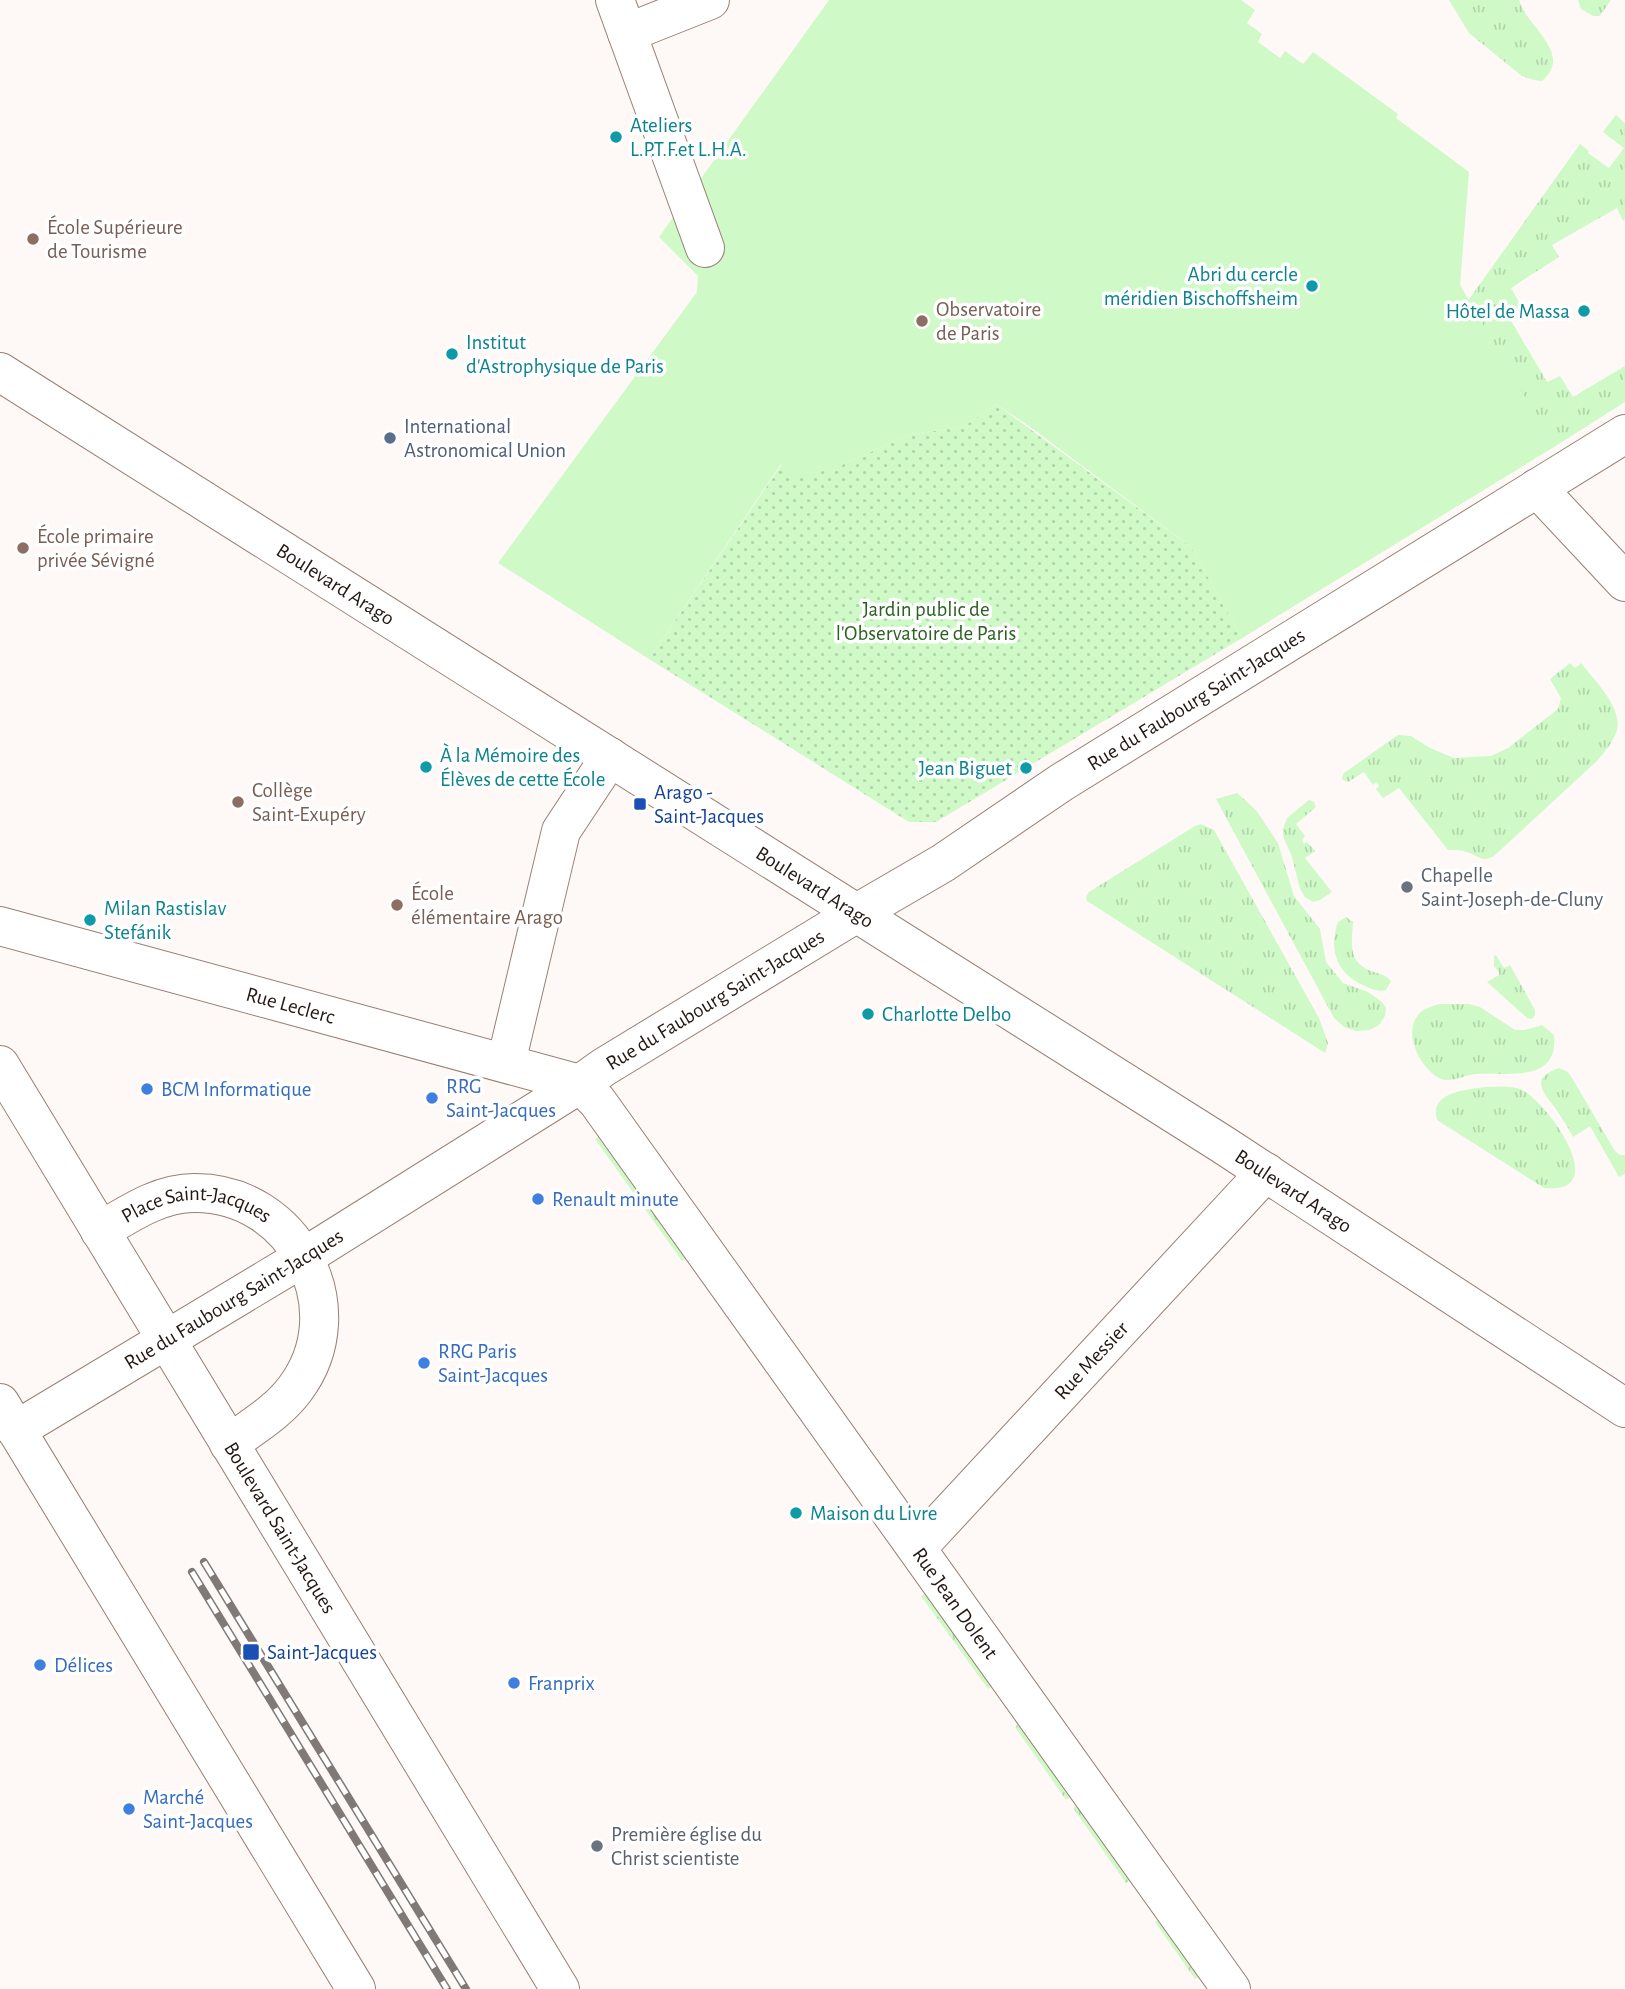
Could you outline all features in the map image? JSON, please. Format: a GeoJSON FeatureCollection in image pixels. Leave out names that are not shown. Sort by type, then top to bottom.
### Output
{"type":"FeatureCollection","features":[{"type":"Feature","properties":{"kind":"main road"},"geometry":{"type":"LineString","coordinates":[[705,248],[621,16],[710,0]]}},
{"type":"Feature","properties":{"kind":"main road","name":"Boulevard Arago"},"geometry":{"type":"LineString","coordinates":[[0,372],[1266,1172],[1625,1408]]}},
{"type":"Feature","properties":{"kind":"main road","name":"Rue du Faubourg Saint-Jacques"},"geometry":{"type":"LineString","coordinates":[[5,1425],[167,1340],[304,1257],[604,1067],[943,863],[1062,782],[1625,434]]}},
{"type":"Feature","properties":{"kind":"main road"},"geometry":{"type":"LineString","coordinates":[[1536,488],[1625,582]]}},
{"type":"Feature","properties":{"kind":"main road"},"geometry":{"type":"LineString","coordinates":[[506,1063],[561,831],[610,757]]}},
{"type":"Feature","properties":{"kind":"main road","name":"Rue Leclerc"},"geometry":{"type":"LineString","coordinates":[[0,926],[580,1084]]}},
{"type":"Feature","properties":{"kind":"main road","name":"Boulevard Saint-Jacques"},"geometry":{"type":"LineString","coordinates":[[0,1065],[560,1989]]}},
{"type":"Feature","properties":{"kind":"main road","name":"Rue Jean Dolent"},"geometry":{"type":"LineString","coordinates":[[580,1084],[597,1101],[1231,1989]]}},
{"type":"Feature","properties":{"kind":"main road","name":"Rue Messier"},"geometry":{"type":"LineString","coordinates":[[917,1548],[1266,1172]]}},
{"type":"Feature","properties":{"kind":"main road","name":"Place Saint-Jacques"},"geometry":{"type":"LineString","coordinates":[[100,1231],[145,1205],[165,1198],[183,1194],[210,1194],[236,1200],[273,1221],[304,1257],[320,1302],[315,1349],[308,1368],[286,1400],[229,1444]]}},
{"type":"Feature","properties":{"kind":"main road"},"geometry":{"type":"LineString","coordinates":[[5,1425],[356,1989]]}},
{"type":"Feature","properties":{"kind":"green space","name":"Observatoire de Paris"},"geometry":{"type":"Polygon","coordinates":[[[829,0],[1241,0],[1255,10],[1247,23],[1262,34],[1258,42],[1280,58],[1285,51],[1303,64],[1313,52],[1398,114],[1396,118],[1469,172],[1460,285],[1554,447],[1242,638],[1191,547],[996,404],[963,427],[911,434],[839,466],[798,479],[781,464],[649,659],[498,563],[697,292],[698,276],[659,237],[829,0]]]}},
{"type":"Feature","properties":{"kind":"green space"},"geometry":{"type":"Polygon","coordinates":[[[1449,0],[1519,0],[1551,50],[1551,71],[1542,81],[1522,76],[1469,33],[1449,0]]]}},
{"type":"Feature","properties":{"kind":"green space"},"geometry":{"type":"Polygon","coordinates":[[[1578,0],[1611,0],[1600,16],[1593,16],[1581,9],[1578,0]]]}},
{"type":"Feature","properties":{"kind":"green space"},"geometry":{"type":"Polygon","coordinates":[[[1616,115],[1625,123],[1625,219],[1623,221],[1617,208],[1552,245],[1559,257],[1511,288],[1523,309],[1510,319],[1547,382],[1560,376],[1573,397],[1625,366],[1625,402],[1554,447],[1545,433],[1357,456],[1580,144],[1609,168],[1624,148],[1603,132],[1616,115]]]}},
{"type":"Feature","properties":{"kind":"green space","name":"Jardin public de l'Observatoire de Paris"},"geometry":{"type":"Polygon","coordinates":[[[996,404],[1191,547],[1242,638],[936,822],[909,822],[649,659],[782,464],[798,478],[839,466],[911,434],[963,427],[996,404]]]}},
{"type":"Feature","properties":{"kind":"green space"},"geometry":{"type":"Polygon","coordinates":[[[1570,663],[1575,668],[1581,663],[1613,705],[1618,724],[1616,733],[1598,760],[1494,856],[1483,859],[1465,851],[1448,850],[1399,788],[1383,798],[1376,789],[1379,786],[1376,782],[1373,785],[1364,772],[1348,782],[1343,780],[1344,773],[1398,735],[1411,736],[1454,758],[1491,756],[1508,748],[1558,709],[1561,698],[1550,679],[1570,663]]]}},
{"type":"Feature","properties":{"kind":"green space"},"geometry":{"type":"Polygon","coordinates":[[[1237,793],[1256,810],[1278,843],[1294,896],[1320,929],[1326,962],[1343,983],[1368,992],[1386,1008],[1385,1016],[1379,1025],[1370,1030],[1356,1031],[1344,1027],[1334,1018],[1216,799],[1237,793]]]}},
{"type":"Feature","properties":{"kind":"green space"},"geometry":{"type":"Polygon","coordinates":[[[1309,800],[1314,802],[1316,807],[1296,824],[1305,836],[1302,840],[1304,844],[1307,842],[1315,851],[1305,858],[1332,892],[1313,902],[1305,897],[1300,889],[1292,857],[1283,836],[1287,818],[1309,800]]]}},
{"type":"Feature","properties":{"kind":"green space"},"geometry":{"type":"Polygon","coordinates":[[[1201,824],[1214,830],[1319,1018],[1328,1043],[1325,1053],[1087,901],[1089,892],[1201,824]]]}},
{"type":"Feature","properties":{"kind":"green space"},"geometry":{"type":"Polygon","coordinates":[[[1346,917],[1353,922],[1354,957],[1363,967],[1391,981],[1386,990],[1378,990],[1355,981],[1337,960],[1335,932],[1338,922],[1346,917]]]}},
{"type":"Feature","properties":{"kind":"green space"},"geometry":{"type":"Polygon","coordinates":[[[1496,955],[1504,968],[1510,965],[1535,1010],[1532,1019],[1527,1018],[1487,982],[1499,975],[1494,966],[1496,955]]]}},
{"type":"Feature","properties":{"kind":"green space"},"geometry":{"type":"Polygon","coordinates":[[[1439,1004],[1469,1004],[1480,1007],[1515,1030],[1542,1025],[1554,1035],[1553,1051],[1548,1061],[1540,1068],[1528,1072],[1476,1074],[1443,1080],[1432,1073],[1420,1058],[1415,1049],[1412,1029],[1420,1013],[1439,1004]]]}},
{"type":"Feature","properties":{"kind":"green space"},"geometry":{"type":"Polygon","coordinates":[[[1559,1068],[1568,1072],[1615,1151],[1625,1155],[1625,1174],[1619,1177],[1590,1126],[1573,1137],[1543,1091],[1541,1081],[1544,1076],[1559,1068]]]}},
{"type":"Feature","properties":{"kind":"green space"},"geometry":{"type":"Polygon","coordinates":[[[1485,1087],[1518,1088],[1533,1098],[1546,1112],[1559,1129],[1575,1163],[1574,1177],[1564,1186],[1544,1188],[1437,1120],[1438,1103],[1443,1098],[1459,1091],[1485,1087]]]}},
{"type":"Feature","properties":{"kind":"green space"},"geometry":{"type":"Polygon","coordinates":[[[604,1133],[691,1254],[682,1261],[595,1139],[604,1133]]]}},
{"type":"Feature","properties":{"kind":"green space"},"geometry":{"type":"Polygon","coordinates":[[[930,1590],[997,1682],[988,1689],[921,1596],[930,1590]]]}},
{"type":"Feature","properties":{"kind":"green space"},"geometry":{"type":"Polygon","coordinates":[[[1024,1720],[1075,1793],[1066,1800],[1015,1727],[1024,1720]]]}},
{"type":"Feature","properties":{"kind":"green space"},"geometry":{"type":"Polygon","coordinates":[[[1082,1802],[1135,1877],[1126,1883],[1073,1808],[1082,1802]]]}},
{"type":"Feature","properties":{"kind":"green space"},"geometry":{"type":"Polygon","coordinates":[[[1164,1916],[1204,1973],[1195,1979],[1155,1922],[1164,1916]]]}},
{"type":"Feature","properties":{"kind":"railway"},"geometry":{"type":"LineString","coordinates":[[204,1562],[466,1989]]}},
{"type":"Feature","properties":{"kind":"railway"},"geometry":{"type":"LineString","coordinates":[[192,1572],[447,1989]]}},
{"type":"Feature","properties":{"kind":"place","name":"Ateliers L.P.T.F.et L.H.A."},"geometry":{"type":"Point","coordinates":[616,137]}},
{"type":"Feature","properties":{"kind":"place","name":"École Supérieure de Tourisme"},"geometry":{"type":"Point","coordinates":[33,239]}},
{"type":"Feature","properties":{"kind":"place","name":"Abri du cercle méridien Bischoffsheim"},"geometry":{"type":"Point","coordinates":[1312,286]}},
{"type":"Feature","properties":{"kind":"place","name":"Hôtel de Massa"},"geometry":{"type":"Point","coordinates":[1584,311]}},
{"type":"Feature","properties":{"kind":"place","name":"Observatoire de Paris"},"geometry":{"type":"Point","coordinates":[922,321]}},
{"type":"Feature","properties":{"kind":"place","name":"Institut d'Astrophysique de Paris"},"geometry":{"type":"Point","coordinates":[452,354]}},
{"type":"Feature","properties":{"kind":"place","name":"International Astronomical Union"},"geometry":{"type":"Point","coordinates":[390,438]}},
{"type":"Feature","properties":{"kind":"place","name":"École primaire privée Sévigné"},"geometry":{"type":"Point","coordinates":[23,548]}},
{"type":"Feature","properties":{"kind":"place","name":"À la Mémoire des Élèves de cette École"},"geometry":{"type":"Point","coordinates":[426,767]}},
{"type":"Feature","properties":{"kind":"place","name":"Jean Biguet"},"geometry":{"type":"Point","coordinates":[1026,768]}},
{"type":"Feature","properties":{"kind":"place","name":"Collège Saint-Exupéry"},"geometry":{"type":"Point","coordinates":[238,802]}},
{"type":"Feature","properties":{"kind":"place","name":"Arago - Saint-Jacques"},"geometry":{"type":"Point","coordinates":[640,804]}},
{"type":"Feature","properties":{"kind":"place","name":"Chapelle Saint-Joseph-de-Cluny"},"geometry":{"type":"Point","coordinates":[1407,887]}},
{"type":"Feature","properties":{"kind":"place","name":"École élémentaire Arago"},"geometry":{"type":"Point","coordinates":[397,905]}},
{"type":"Feature","properties":{"kind":"place","name":"Milan Rastislav Stefánik"},"geometry":{"type":"Point","coordinates":[90,920]}},
{"type":"Feature","properties":{"kind":"place","name":"Charlotte Delbo"},"geometry":{"type":"Point","coordinates":[868,1014]}},
{"type":"Feature","properties":{"kind":"place","name":"BCM Informatique"},"geometry":{"type":"Point","coordinates":[147,1089]}},
{"type":"Feature","properties":{"kind":"place","name":"RRG Saint-Jacques"},"geometry":{"type":"Point","coordinates":[432,1098]}},
{"type":"Feature","properties":{"kind":"place","name":"Renault minute"},"geometry":{"type":"Point","coordinates":[538,1199]}},
{"type":"Feature","properties":{"kind":"place","name":"RRG Paris Saint-Jacques"},"geometry":{"type":"Point","coordinates":[424,1363]}},
{"type":"Feature","properties":{"kind":"place","name":"Maison du Livre"},"geometry":{"type":"Point","coordinates":[796,1513]}},
{"type":"Feature","properties":{"kind":"place","name":"Saint-Jacques"},"geometry":{"type":"Point","coordinates":[251,1652]}},
{"type":"Feature","properties":{"kind":"place","name":"Délices"},"geometry":{"type":"Point","coordinates":[40,1665]}},
{"type":"Feature","properties":{"kind":"place","name":"Franprix"},"geometry":{"type":"Point","coordinates":[514,1683]}},
{"type":"Feature","properties":{"kind":"place","name":"Marché Saint-Jacques"},"geometry":{"type":"Point","coordinates":[129,1809]}},
{"type":"Feature","properties":{"kind":"place","name":"Première église du Christ scientiste"},"geometry":{"type":"Point","coordinates":[597,1846]}}]}
